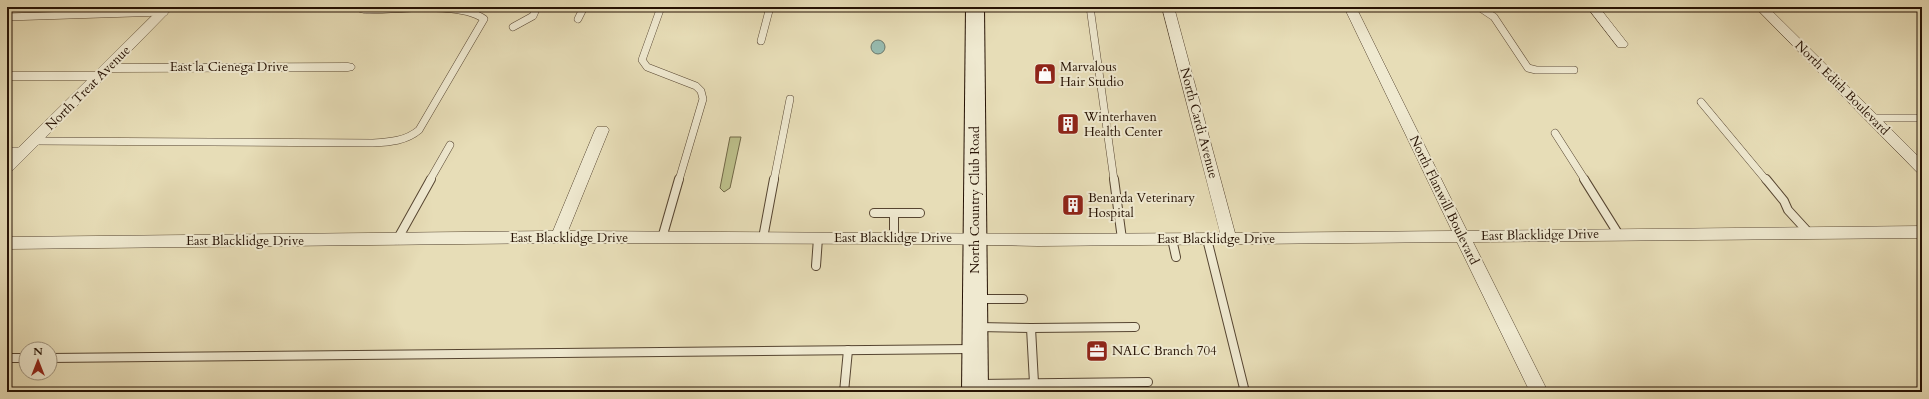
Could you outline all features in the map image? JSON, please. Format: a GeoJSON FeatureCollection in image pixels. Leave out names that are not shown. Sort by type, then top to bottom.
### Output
{"type":"FeatureCollection","features":[{"type":"Feature","properties":{"kind":"main road","name":"North Country Club Road"},"geometry":{"type":"LineString","coordinates":[[975,7],[975,388]]}},
{"type":"Feature","properties":{"kind":"street","name":"North Cardi Avenue"},"geometry":{"type":"LineString","coordinates":[[1168,7],[1229,238]]}},
{"type":"Feature","properties":{"kind":"street","name":"North Flanwill Boulevard"},"geometry":{"type":"LineString","coordinates":[[1350,7],[1539,392]]}},
{"type":"Feature","properties":{"kind":"street"},"geometry":{"type":"LineString","coordinates":[[1593,7],[1622,44]]}},
{"type":"Feature","properties":{"kind":"street","name":"North Edith Boulevard"},"geometry":{"type":"LineString","coordinates":[[1761,7],[1922,169]]}},
{"type":"Feature","properties":{"kind":"street","name":"North Treat Avenue"},"geometry":{"type":"LineString","coordinates":[[7,168],[105,72],[166,9]]}},
{"type":"Feature","properties":{"kind":"street","name":"East la Cienega Drive"},"geometry":{"type":"LineString","coordinates":[[7,76],[105,72],[348,67]]}},
{"type":"Feature","properties":{"kind":"street"},"geometry":{"type":"LineString","coordinates":[[558,238],[602,130]]}},
{"type":"Feature","properties":{"kind":"street","name":"East Blacklidge Drive"},"geometry":{"type":"LineString","coordinates":[[7,243],[558,238],[894,238],[976,240],[1207,239],[1922,232]]}},
{"type":"Feature","properties":{"kind":"lane"},"geometry":{"type":"LineString","coordinates":[[34,141],[373,143],[390,142],[407,137],[418,130],[484,18],[474,11],[460,9],[363,10],[355,7]]}},
{"type":"Feature","properties":{"kind":"lane"},"geometry":{"type":"LineString","coordinates":[[513,27],[533,16],[537,7]]}},
{"type":"Feature","properties":{"kind":"lane"},"geometry":{"type":"LineString","coordinates":[[578,19],[584,7]]}},
{"type":"Feature","properties":{"kind":"lane"},"geometry":{"type":"LineString","coordinates":[[661,7],[642,60],[647,67],[696,86],[701,91],[703,99],[662,238]]}},
{"type":"Feature","properties":{"kind":"lane"},"geometry":{"type":"LineString","coordinates":[[761,42],[770,7]]}},
{"type":"Feature","properties":{"kind":"lane"},"geometry":{"type":"LineString","coordinates":[[1090,7],[1122,239]]}},
{"type":"Feature","properties":{"kind":"lane"},"geometry":{"type":"LineString","coordinates":[[1479,7],[1494,17],[1528,68],[1536,70],[1574,70]]}},
{"type":"Feature","properties":{"kind":"lane"},"geometry":{"type":"LineString","coordinates":[[7,17],[166,9]]}},
{"type":"Feature","properties":{"kind":"lane"},"geometry":{"type":"LineString","coordinates":[[763,238],[790,99]]}},
{"type":"Feature","properties":{"kind":"lane"},"geometry":{"type":"LineString","coordinates":[[1701,102],[1784,201],[1788,210],[1809,233]]}},
{"type":"Feature","properties":{"kind":"lane"},"geometry":{"type":"LineString","coordinates":[[1872,118],[1922,118]]}},
{"type":"Feature","properties":{"kind":"lane"},"geometry":{"type":"LineString","coordinates":[[1555,134],[1619,235]]}},
{"type":"Feature","properties":{"kind":"lane"},"geometry":{"type":"LineString","coordinates":[[397,240],[450,145]]}},
{"type":"Feature","properties":{"kind":"lane"},"geometry":{"type":"LineString","coordinates":[[7,151],[23,151]]}},
{"type":"Feature","properties":{"kind":"lane"},"geometry":{"type":"LineString","coordinates":[[874,213],[920,213]]}},
{"type":"Feature","properties":{"kind":"lane"},"geometry":{"type":"LineString","coordinates":[[894,213],[894,238]]}},
{"type":"Feature","properties":{"kind":"lane"},"geometry":{"type":"LineString","coordinates":[[816,266],[818,238]]}},
{"type":"Feature","properties":{"kind":"lane"},"geometry":{"type":"LineString","coordinates":[[1172,239],[1176,258]]}},
{"type":"Feature","properties":{"kind":"lane"},"geometry":{"type":"LineString","coordinates":[[1207,239],[1245,392]]}},
{"type":"Feature","properties":{"kind":"lane"},"geometry":{"type":"LineString","coordinates":[[976,299],[1023,299]]}},
{"type":"Feature","properties":{"kind":"lane"},"geometry":{"type":"LineString","coordinates":[[58,358],[848,350],[975,338],[1031,328],[1135,326]]}},
{"type":"Feature","properties":{"kind":"lane"},"geometry":{"type":"LineString","coordinates":[[1031,328],[1034,383]]}},
{"type":"Feature","properties":{"kind":"lane"},"geometry":{"type":"LineString","coordinates":[[844,392],[848,350]]}},
{"type":"Feature","properties":{"kind":"lane"},"geometry":{"type":"LineString","coordinates":[[7,358],[18,358]]}},
{"type":"Feature","properties":{"kind":"lane"},"geometry":{"type":"LineString","coordinates":[[975,388],[1034,383],[1148,382]]}},
{"type":"Feature","properties":{"kind":"green space"},"geometry":{"type":"Polygon","coordinates":[[[730,137],[741,137],[730,188],[724,192],[720,188],[730,137]]]}},
{"type":"Feature","properties":{"kind":"water"},"geometry":{"type":"Polygon","coordinates":[[[878,40],[883,42],[885,47],[883,52],[878,54],[873,52],[871,47],[873,42],[878,40]]]}},
{"type":"Feature","properties":{"kind":"place","name":"Marvalous Hair Studio"},"geometry":{"type":"Point","coordinates":[1045,74]}},
{"type":"Feature","properties":{"kind":"place","name":"Winterhaven Health Center"},"geometry":{"type":"Point","coordinates":[1068,124]}},
{"type":"Feature","properties":{"kind":"place","name":"Benarda Veterinary Hospital"},"geometry":{"type":"Point","coordinates":[1073,205]}},
{"type":"Feature","properties":{"kind":"place","name":"NALC Branch 704"},"geometry":{"type":"Point","coordinates":[1097,351]}}]}
